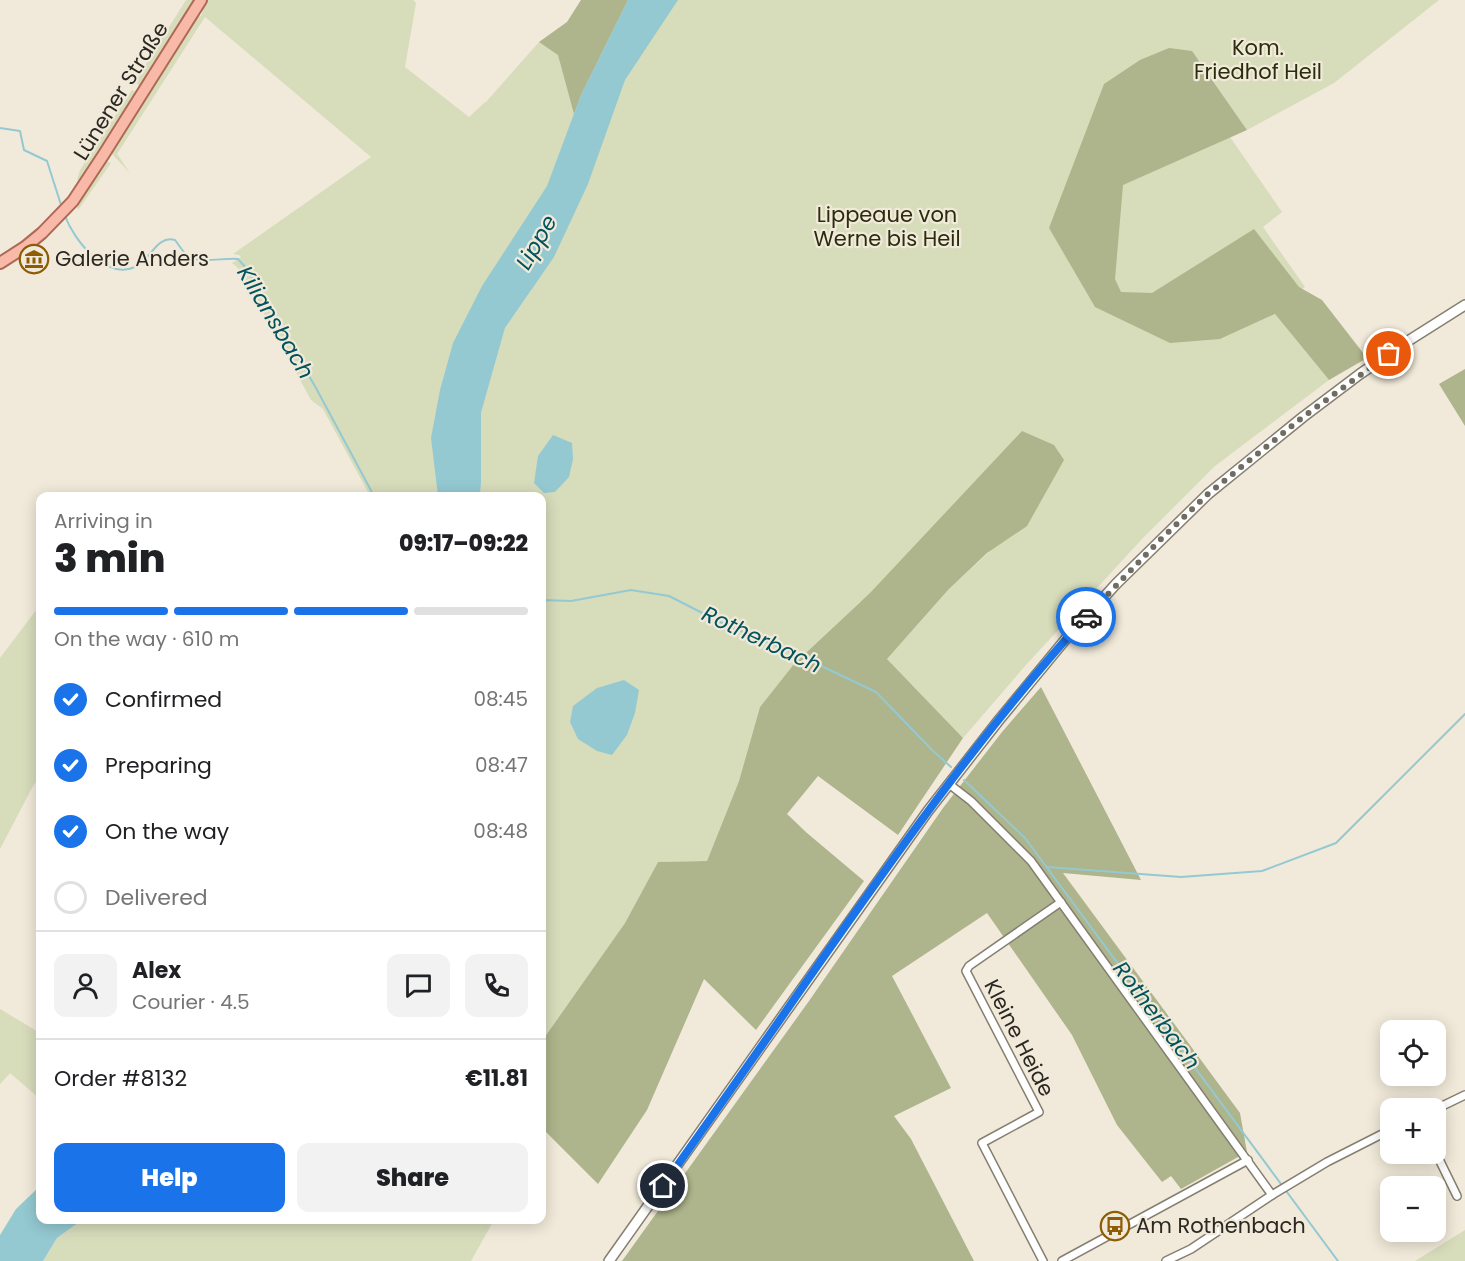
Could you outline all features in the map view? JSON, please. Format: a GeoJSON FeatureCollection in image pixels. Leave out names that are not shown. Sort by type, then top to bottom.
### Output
{"type":"FeatureCollection","features":[{"type":"Feature","properties":{"kind":"main road","name":"Lünener Straße"},"geometry":{"type":"LineString","coordinates":[[0,263],[42,233],[73,201],[201,0]]}},
{"type":"Feature","properties":{"kind":"main road"},"geometry":{"type":"LineString","coordinates":[[609,1261],[854,914],[949,784],[1065,640],[1160,540],[1208,494],[1360,374],[1465,305]]}},
{"type":"Feature","properties":{"kind":"street"},"geometry":{"type":"LineString","coordinates":[[949,784],[971,801],[1031,861],[1272,1195]]}},
{"type":"Feature","properties":{"kind":"street","name":"Kleine Heide"},"geometry":{"type":"LineString","coordinates":[[1043,1261],[981,1143],[1039,1112],[966,971],[969,966],[1061,902]]}},
{"type":"Feature","properties":{"kind":"street"},"geometry":{"type":"LineString","coordinates":[[1446,1104],[1465,1095]]}},
{"type":"Feature","properties":{"kind":"street"},"geometry":{"type":"LineString","coordinates":[[1166,1261],[1191,1249],[1272,1195],[1327,1162],[1380,1135]]}},
{"type":"Feature","properties":{"kind":"street"},"geometry":{"type":"LineString","coordinates":[[1062,1261],[1248,1160]]}},
{"type":"Feature","properties":{"kind":"street"},"geometry":{"type":"LineString","coordinates":[[1441,1164],[1457,1196]]}},
{"type":"Feature","properties":{"kind":"green space"},"geometry":{"type":"Polygon","coordinates":[[[186,0],[196,0],[143,85],[138,85],[135,82],[186,0]]]}},
{"type":"Feature","properties":{"kind":"green space"},"geometry":{"type":"Polygon","coordinates":[[[206,0],[413,0],[416,3],[405,67],[469,117],[486,102],[539,42],[547,47],[586,0],[1439,0],[1334,83],[1247,130],[1198,59],[1230,137],[1282,212],[1263,227],[1305,287],[1220,339],[1275,314],[1329,380],[1215,466],[1143,538],[1025,666],[963,738],[887,659],[948,590],[990,551],[860,602],[794,664],[760,707],[739,781],[707,861],[658,862],[625,923],[546,1035],[546,492],[480,492],[481,413],[505,328],[532,289],[508,268],[462,492],[368,492],[323,409],[311,400],[244,277],[232,263],[241,257],[233,254],[371,157],[205,17],[117,154],[130,173],[111,153],[195,18],[201,16],[206,0]]]}},
{"type":"Feature","properties":{"kind":"green space"},"geometry":{"type":"Polygon","coordinates":[[[581,0],[628,0],[581,95],[574,114],[558,55],[539,42],[567,22],[581,0]]]}},
{"type":"Feature","properties":{"kind":"green space"},"geometry":{"type":"Polygon","coordinates":[[[1169,48],[1192,51],[1247,130],[1123,185],[1115,279],[1121,292],[1152,293],[1254,229],[1299,287],[1322,300],[1367,358],[1329,380],[1275,314],[1220,339],[1170,343],[1095,307],[1049,228],[1104,84],[1140,60],[1169,48]]]}},
{"type":"Feature","properties":{"kind":"green space"},"geometry":{"type":"Polygon","coordinates":[[[132,90],[136,92],[136,97],[82,180],[77,180],[80,170],[132,90]]]}},
{"type":"Feature","properties":{"kind":"green space"},"geometry":{"type":"Polygon","coordinates":[[[106,161],[111,163],[78,210],[76,205],[106,161]]]}},
{"type":"Feature","properties":{"kind":"green space"},"geometry":{"type":"Polygon","coordinates":[[[1465,369],[1465,426],[1439,384],[1465,369]]]}},
{"type":"Feature","properties":{"kind":"green space"},"geometry":{"type":"Polygon","coordinates":[[[1022,431],[1054,445],[1064,460],[1027,526],[987,553],[948,590],[887,659],[963,738],[898,835],[818,776],[787,814],[864,881],[756,1030],[704,979],[647,1110],[598,1184],[546,1132],[546,1035],[625,923],[658,862],[707,861],[739,781],[760,707],[794,664],[870,593],[1022,431]]]}},
{"type":"Feature","properties":{"kind":"green space"},"geometry":{"type":"Polygon","coordinates":[[[36,610],[36,782],[0,849],[0,658],[36,610]]]}},
{"type":"Feature","properties":{"kind":"green space"},"geometry":{"type":"Polygon","coordinates":[[[1041,687],[1141,880],[1063,873],[1240,1113],[1247,1152],[1181,1189],[1171,1176],[1162,1182],[1117,1125],[1072,1035],[987,913],[892,976],[951,1088],[894,1116],[911,1139],[974,1261],[622,1261],[809,1001],[943,808],[1002,732],[1041,687]]]}},
{"type":"Feature","properties":{"kind":"green space"},"geometry":{"type":"Polygon","coordinates":[[[0,1009],[36,1031],[36,1096],[10,1073],[0,1084],[0,1009]]]}},
{"type":"Feature","properties":{"kind":"green space"},"geometry":{"type":"Polygon","coordinates":[[[76,1224],[492,1224],[471,1261],[43,1261],[57,1238],[76,1224]]]}},
{"type":"Feature","properties":{"kind":"green space"},"geometry":{"type":"Polygon","coordinates":[[[1465,1230],[1465,1261],[1415,1261],[1446,1242],[1465,1230]]]}},
{"type":"Feature","properties":{"kind":"water","name":"Lippe"},"geometry":{"type":"Polygon","coordinates":[[[628,0],[678,0],[625,80],[588,184],[554,257],[505,328],[481,413],[480,492],[438,492],[431,438],[440,390],[453,343],[482,286],[547,186],[581,95],[628,0]]]}},
{"type":"Feature","properties":{"kind":"water"},"geometry":{"type":"Polygon","coordinates":[[[553,435],[572,443],[573,459],[569,477],[555,492],[543,492],[534,483],[538,456],[553,435]]]}},
{"type":"Feature","properties":{"kind":"water"},"geometry":{"type":"Polygon","coordinates":[[[624,680],[639,690],[635,713],[627,735],[612,755],[597,751],[578,739],[570,722],[573,706],[597,688],[624,680]]]}},
{"type":"Feature","properties":{"kind":"water"},"geometry":{"type":"Polygon","coordinates":[[[36,1190],[36,1224],[76,1224],[57,1238],[43,1261],[0,1261],[0,1235],[16,1209],[36,1190]]]}},
{"type":"Feature","properties":{"kind":"waterway","name":"Kiliansbach"},"geometry":{"type":"LineString","coordinates":[[0,128],[20,131],[24,150],[47,161],[62,208]]}},
{"type":"Feature","properties":{"kind":"waterway","name":"Kiliansbach"},"geometry":{"type":"LineString","coordinates":[[65,216],[83,246],[102,263],[113,268],[124,270],[141,264],[158,244],[168,239],[175,240],[187,255],[198,260],[238,259],[247,269],[316,388],[372,492]]}},
{"type":"Feature","properties":{"kind":"waterway","name":"Rotherbach"},"geometry":{"type":"LineString","coordinates":[[546,600],[571,601],[631,590],[669,596],[726,625],[792,652],[876,692],[951,767]]}},
{"type":"Feature","properties":{"kind":"waterway"},"geometry":{"type":"LineString","coordinates":[[1047,867],[1181,877],[1262,871],[1336,843],[1465,714]]}},
{"type":"Feature","properties":{"kind":"waterway","name":"Rotherbach"},"geometry":{"type":"LineString","coordinates":[[964,780],[1025,838],[1338,1261]]}},
{"type":"Feature","properties":{"kind":"way so far"},"geometry":{"type":"LineString","coordinates":[[1086,617],[1208,494],[1303,417],[1389,354]]}},
{"type":"Feature","properties":{"kind":"place","name":"Galerie Anders"},"geometry":{"type":"Point","coordinates":[34,259]}},
{"type":"Feature","properties":{"kind":"place","name":"Am Rothenbach"},"geometry":{"type":"Point","coordinates":[1115,1226]}},
{"type":"Feature","properties":{"kind":"route"},"geometry":{"type":"LineString","coordinates":[[663,1186],[928,810],[1027,685],[1086,617]]}},
{"type":"Feature","properties":{"kind":"park label","name":"Kom. Friedhof Heil"},"geometry":{"type":"Point","coordinates":[1258,60]}},
{"type":"Feature","properties":{"kind":"park label","name":"Lippeaue von Werne bis Heil"},"geometry":{"type":"Point","coordinates":[887,227]}}]}
